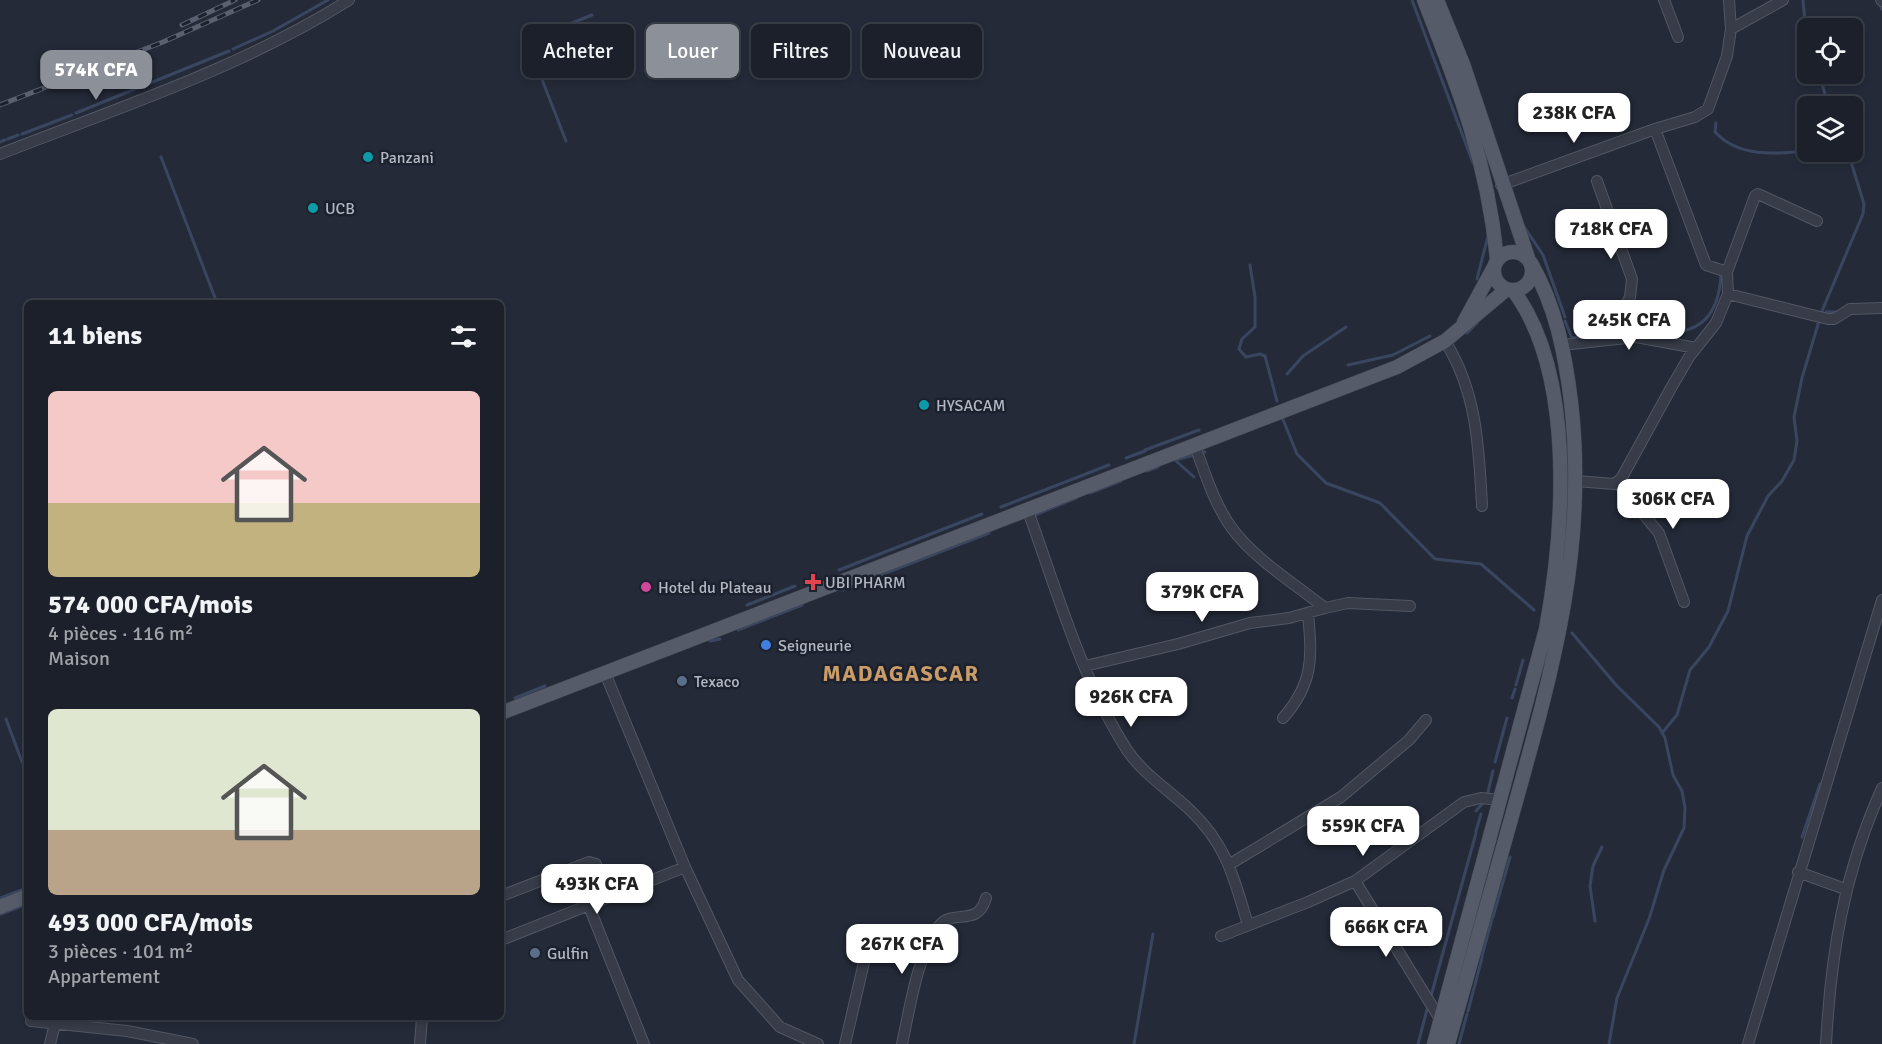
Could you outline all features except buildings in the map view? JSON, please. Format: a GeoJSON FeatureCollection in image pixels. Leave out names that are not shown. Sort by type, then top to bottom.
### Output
{"type":"FeatureCollection","features":[{"type":"Feature","properties":{"kind":"main road"},"geometry":{"type":"LineString","coordinates":[[1424,0],[1457,66],[1530,260],[1551,302],[1569,382],[1576,481],[1573,549],[1562,624],[1544,704],[1448,1044]]}},
{"type":"Feature","properties":{"kind":"main road"},"geometry":{"type":"LineString","coordinates":[[1434,1044],[1546,629],[1554,585],[1560,465],[1551,385],[1538,332],[1532,317],[1510,290],[1501,286],[1494,276],[1497,262],[1486,178],[1437,0]]}},
{"type":"Feature","properties":{"kind":"main road"},"geometry":{"type":"LineString","coordinates":[[1460,330],[1497,262],[1512,252],[1530,260]]}},
{"type":"Feature","properties":{"kind":"main road"},"geometry":{"type":"LineString","coordinates":[[504,712],[1397,367],[1445,341],[1510,290],[1520,289],[1530,282],[1530,260]]}},
{"type":"Feature","properties":{"kind":"main road"},"geometry":{"type":"LineString","coordinates":[[1551,385],[1569,382]]}},
{"type":"Feature","properties":{"kind":"main road"},"geometry":{"type":"LineString","coordinates":[[0,907],[24,897]]}},
{"type":"Feature","properties":{"kind":"street"},"geometry":{"type":"LineString","coordinates":[[0,154],[203,75],[280,40],[349,0]]}},
{"type":"Feature","properties":{"kind":"street"},"geometry":{"type":"LineString","coordinates":[[1664,0],[1678,37]]}},
{"type":"Feature","properties":{"kind":"street"},"geometry":{"type":"LineString","coordinates":[[1501,185],[1655,129],[1695,117],[1708,109],[1727,56],[1731,29],[1729,0]]}},
{"type":"Feature","properties":{"kind":"street"},"geometry":{"type":"LineString","coordinates":[[1731,29],[1784,0]]}},
{"type":"Feature","properties":{"kind":"street"},"geometry":{"type":"LineString","coordinates":[[1655,129],[1706,265],[1728,272]]}},
{"type":"Feature","properties":{"kind":"street"},"geometry":{"type":"LineString","coordinates":[[1597,181],[1632,279],[1629,297],[1608,338]]}},
{"type":"Feature","properties":{"kind":"street"},"geometry":{"type":"LineString","coordinates":[[1617,482],[1696,348],[1716,323],[1728,294],[1728,272],[1757,194],[1817,221]]}},
{"type":"Feature","properties":{"kind":"street"},"geometry":{"type":"LineString","coordinates":[[1728,294],[1828,319],[1833,319],[1850,309],[1882,309]]}},
{"type":"Feature","properties":{"kind":"street"},"geometry":{"type":"LineString","coordinates":[[1562,345],[1608,338],[1657,339],[1696,348]]}},
{"type":"Feature","properties":{"kind":"street"},"geometry":{"type":"LineString","coordinates":[[1445,341],[1456,358],[1474,410],[1479,440],[1482,506]]}},
{"type":"Feature","properties":{"kind":"street"},"geometry":{"type":"LineString","coordinates":[[1195,446],[1209,485],[1230,526],[1245,543],[1325,608]]}},
{"type":"Feature","properties":{"kind":"street"},"geometry":{"type":"LineString","coordinates":[[1576,481],[1617,482],[1659,533],[1684,602]]}},
{"type":"Feature","properties":{"kind":"street"},"geometry":{"type":"LineString","coordinates":[[1028,511],[1085,666],[1128,752],[1143,769],[1204,824],[1230,864],[1248,925]]}},
{"type":"Feature","properties":{"kind":"street"},"geometry":{"type":"LineString","coordinates":[[1748,1044],[1798,872],[1882,600]]}},
{"type":"Feature","properties":{"kind":"street"},"geometry":{"type":"LineString","coordinates":[[1085,666],[1178,644],[1250,623],[1348,603],[1410,606]]}},
{"type":"Feature","properties":{"kind":"street"},"geometry":{"type":"LineString","coordinates":[[1283,718],[1298,700],[1308,679],[1311,663],[1308,613]]}},
{"type":"Feature","properties":{"kind":"street"},"geometry":{"type":"LineString","coordinates":[[604,673],[685,867],[733,971],[750,996],[780,1027],[818,1044]]}},
{"type":"Feature","properties":{"kind":"street"},"geometry":{"type":"LineString","coordinates":[[1230,864],[1341,797],[1414,736],[1426,720]]}},
{"type":"Feature","properties":{"kind":"street"},"geometry":{"type":"LineString","coordinates":[[1826,1044],[1835,938],[1845,889],[1862,834],[1882,788]]}},
{"type":"Feature","properties":{"kind":"street"},"geometry":{"type":"LineString","coordinates":[[1221,936],[1355,881],[1464,802],[1481,798],[1500,800]]}},
{"type":"Feature","properties":{"kind":"street"},"geometry":{"type":"LineString","coordinates":[[504,895],[593,862],[606,897]]}},
{"type":"Feature","properties":{"kind":"street"},"geometry":{"type":"LineString","coordinates":[[504,939],[685,867]]}},
{"type":"Feature","properties":{"kind":"street"},"geometry":{"type":"LineString","coordinates":[[1798,872],[1845,889]]}},
{"type":"Feature","properties":{"kind":"street"},"geometry":{"type":"LineString","coordinates":[[1355,881],[1440,1019]]}},
{"type":"Feature","properties":{"kind":"street"},"geometry":{"type":"LineString","coordinates":[[902,1044],[918,972],[938,927],[946,921],[978,914],[984,908],[986,898]]}},
{"type":"Feature","properties":{"kind":"street"},"geometry":{"type":"LineString","coordinates":[[588,904],[644,1044]]}},
{"type":"Feature","properties":{"kind":"street"},"geometry":{"type":"LineString","coordinates":[[845,1044],[865,958]]}},
{"type":"Feature","properties":{"kind":"street"},"geometry":{"type":"LineString","coordinates":[[420,1044],[422,1020]]}},
{"type":"Feature","properties":{"kind":"street"},"geometry":{"type":"LineString","coordinates":[[31,1021],[127,1031],[193,1044]]}},
{"type":"Feature","properties":{"kind":"street"},"geometry":{"type":"LineString","coordinates":[[50,1044],[55,1024]]}},
{"type":"Feature","properties":{"kind":"waterway"},"geometry":{"type":"LineString","coordinates":[[233,49],[273,31],[328,0]]}},
{"type":"Feature","properties":{"kind":"waterway"},"geometry":{"type":"LineString","coordinates":[[1412,0],[1473,163]]}},
{"type":"Feature","properties":{"kind":"waterway"},"geometry":{"type":"LineString","coordinates":[[1803,0],[1805,18]]}},
{"type":"Feature","properties":{"kind":"waterway"},"geometry":{"type":"LineString","coordinates":[[566,141],[527,41],[592,15]]}},
{"type":"Feature","properties":{"kind":"waterway"},"geometry":{"type":"LineString","coordinates":[[76,113],[229,51]]}},
{"type":"Feature","properties":{"kind":"waterway"},"geometry":{"type":"LineString","coordinates":[[1822,84],[1826,96]]}},
{"type":"Feature","properties":{"kind":"waterway"},"geometry":{"type":"LineString","coordinates":[[22,134],[72,115]]}},
{"type":"Feature","properties":{"kind":"waterway"},"geometry":{"type":"LineString","coordinates":[[1716,123],[1715,132],[1735,146],[1759,152],[1797,152]]}},
{"type":"Feature","properties":{"kind":"waterway"},"geometry":{"type":"LineString","coordinates":[[8,139],[18,135]]}},
{"type":"Feature","properties":{"kind":"waterway"},"geometry":{"type":"LineString","coordinates":[[0,142],[5,140]]}},
{"type":"Feature","properties":{"kind":"waterway"},"geometry":{"type":"LineString","coordinates":[[161,157],[216,300]]}},
{"type":"Feature","properties":{"kind":"waterway"},"geometry":{"type":"LineString","coordinates":[[1662,733],[1677,715],[1690,670],[1709,647],[1728,611],[1747,536],[1768,496],[1782,481],[1794,460],[1797,441],[1794,417],[1802,378],[1822,311],[1863,214],[1864,204],[1851,162]]}},
{"type":"Feature","properties":{"kind":"waterway"},"geometry":{"type":"LineString","coordinates":[[1523,225],[1543,255],[1565,317]]}},
{"type":"Feature","properties":{"kind":"waterway"},"geometry":{"type":"LineString","coordinates":[[1477,279],[1488,236]]}},
{"type":"Feature","properties":{"kind":"waterway"},"geometry":{"type":"LineString","coordinates":[[1250,265],[1255,297],[1255,327],[1242,339],[1239,349],[1246,357],[1260,354],[1265,356],[1277,401]]}},
{"type":"Feature","properties":{"kind":"waterway"},"geometry":{"type":"LineString","coordinates":[[1661,333],[1687,330],[1706,319],[1717,300],[1721,274]]}},
{"type":"Feature","properties":{"kind":"waterway"},"geometry":{"type":"LineString","coordinates":[[1826,312],[1838,312]]}},
{"type":"Feature","properties":{"kind":"waterway"},"geometry":{"type":"LineString","coordinates":[[1565,321],[1572,338],[1596,334]]}},
{"type":"Feature","properties":{"kind":"waterway"},"geometry":{"type":"LineString","coordinates":[[1467,333],[1477,323]]}},
{"type":"Feature","properties":{"kind":"waterway"},"geometry":{"type":"LineString","coordinates":[[1287,374],[1303,356],[1346,327]]}},
{"type":"Feature","properties":{"kind":"waterway"},"geometry":{"type":"LineString","coordinates":[[1615,331],[1653,332]]}},
{"type":"Feature","properties":{"kind":"waterway"},"geometry":{"type":"LineString","coordinates":[[1348,365],[1393,355],[1430,336]]}},
{"type":"Feature","properties":{"kind":"waterway"},"geometry":{"type":"LineString","coordinates":[[1282,417],[1297,454],[1326,483],[1380,503],[1435,559],[1481,564],[1534,610]]}},
{"type":"Feature","properties":{"kind":"waterway"},"geometry":{"type":"LineString","coordinates":[[1145,450],[1199,430]]}},
{"type":"Feature","properties":{"kind":"waterway"},"geometry":{"type":"LineString","coordinates":[[1126,458],[1145,451]]}},
{"type":"Feature","properties":{"kind":"waterway"},"geometry":{"type":"LineString","coordinates":[[1175,460],[1205,452]]}},
{"type":"Feature","properties":{"kind":"waterway"},"geometry":{"type":"LineString","coordinates":[[1176,461],[1194,477]]}},
{"type":"Feature","properties":{"kind":"waterway"},"geometry":{"type":"LineString","coordinates":[[1001,507],[1109,465]]}},
{"type":"Feature","properties":{"kind":"waterway"},"geometry":{"type":"LineString","coordinates":[[1147,471],[1158,467]]}},
{"type":"Feature","properties":{"kind":"waterway"},"geometry":{"type":"LineString","coordinates":[[1090,493],[1121,481]]}},
{"type":"Feature","properties":{"kind":"waterway"},"geometry":{"type":"LineString","coordinates":[[1035,515],[1076,498]]}},
{"type":"Feature","properties":{"kind":"waterway"},"geometry":{"type":"LineString","coordinates":[[839,570],[982,514]]}},
{"type":"Feature","properties":{"kind":"waterway"},"geometry":{"type":"LineString","coordinates":[[842,590],[989,533]]}},
{"type":"Feature","properties":{"kind":"waterway"},"geometry":{"type":"LineString","coordinates":[[747,605],[795,586]]}},
{"type":"Feature","properties":{"kind":"waterway"},"geometry":{"type":"LineString","coordinates":[[738,630],[802,605]]}},
{"type":"Feature","properties":{"kind":"waterway"},"geometry":{"type":"LineString","coordinates":[[1572,633],[1617,686],[1659,727],[1665,738],[1673,775],[1682,791],[1685,808],[1684,828],[1664,870],[1649,919],[1617,998],[1609,1044]]}},
{"type":"Feature","properties":{"kind":"waterway"},"geometry":{"type":"LineString","coordinates":[[710,641],[720,639]]}},
{"type":"Feature","properties":{"kind":"waterway"},"geometry":{"type":"LineString","coordinates":[[1516,685],[1523,660]]}},
{"type":"Feature","properties":{"kind":"waterway"},"geometry":{"type":"LineString","coordinates":[[515,698],[545,686]]}},
{"type":"Feature","properties":{"kind":"waterway"},"geometry":{"type":"LineString","coordinates":[[1512,698],[1515,689]]}},
{"type":"Feature","properties":{"kind":"waterway"},"geometry":{"type":"LineString","coordinates":[[1495,762],[1507,718]]}},
{"type":"Feature","properties":{"kind":"waterway"},"geometry":{"type":"LineString","coordinates":[[6,719],[22,762]]}},
{"type":"Feature","properties":{"kind":"waterway"},"geometry":{"type":"LineString","coordinates":[[1487,796],[1493,771]]}},
{"type":"Feature","properties":{"kind":"waterway"},"geometry":{"type":"LineString","coordinates":[[1802,837],[1820,784]]}},
{"type":"Feature","properties":{"kind":"waterway"},"geometry":{"type":"LineString","coordinates":[[1476,811],[1484,802]]}},
{"type":"Feature","properties":{"kind":"waterway"},"geometry":{"type":"LineString","coordinates":[[1476,831],[1481,814]]}},
{"type":"Feature","properties":{"kind":"waterway"},"geometry":{"type":"LineString","coordinates":[[1431,996],[1476,833]]}},
{"type":"Feature","properties":{"kind":"waterway"},"geometry":{"type":"LineString","coordinates":[[1595,921],[1590,886],[1593,866],[1602,847]]}},
{"type":"Feature","properties":{"kind":"waterway"},"geometry":{"type":"LineString","coordinates":[[1493,917],[1510,857]]}},
{"type":"Feature","properties":{"kind":"waterway"},"geometry":{"type":"LineString","coordinates":[[0,898],[24,889]]}},
{"type":"Feature","properties":{"kind":"waterway"},"geometry":{"type":"LineString","coordinates":[[1,914],[24,905]]}},
{"type":"Feature","properties":{"kind":"waterway"},"geometry":{"type":"LineString","coordinates":[[1482,956],[1492,919]]}},
{"type":"Feature","properties":{"kind":"waterway"},"geometry":{"type":"LineString","coordinates":[[1134,1044],[1153,934]]}},
{"type":"Feature","properties":{"kind":"waterway"},"geometry":{"type":"LineString","coordinates":[[1468,1011],[1482,958]]}},
{"type":"Feature","properties":{"kind":"waterway"},"geometry":{"type":"LineString","coordinates":[[1418,1044],[1428,1006]]}},
{"type":"Feature","properties":{"kind":"waterway"},"geometry":{"type":"LineString","coordinates":[[1459,1044],[1467,1014]]}},
{"type":"Feature","properties":{"kind":"railway"},"geometry":{"type":"LineString","coordinates":[[182,25],[235,0]]}},
{"type":"Feature","properties":{"kind":"railway"},"geometry":{"type":"LineString","coordinates":[[0,105],[163,42],[258,0]]}},
{"type":"Feature","properties":{"kind":"place","name":"Panzani"},"geometry":{"type":"Point","coordinates":[368,157]}},
{"type":"Feature","properties":{"kind":"place","name":"UCB"},"geometry":{"type":"Point","coordinates":[313,208]}},
{"type":"Feature","properties":{"kind":"place","name":"HYSACAM"},"geometry":{"type":"Point","coordinates":[924,405]}},
{"type":"Feature","properties":{"kind":"place","name":"UBI PHARM"},"geometry":{"type":"Point","coordinates":[813,582]}},
{"type":"Feature","properties":{"kind":"place","name":"Hotel du Plateau"},"geometry":{"type":"Point","coordinates":[646,587]}},
{"type":"Feature","properties":{"kind":"place","name":"Seigneurie"},"geometry":{"type":"Point","coordinates":[766,645]}},
{"type":"Feature","properties":{"kind":"place","name":"Texaco"},"geometry":{"type":"Point","coordinates":[682,681]}},
{"type":"Feature","properties":{"kind":"place","name":"Gulfin"},"geometry":{"type":"Point","coordinates":[535,953]}},
{"type":"Feature","properties":{"kind":"district","name":"MADAGASCAR"},"geometry":{"type":"Point","coordinates":[901,673]}}]}
